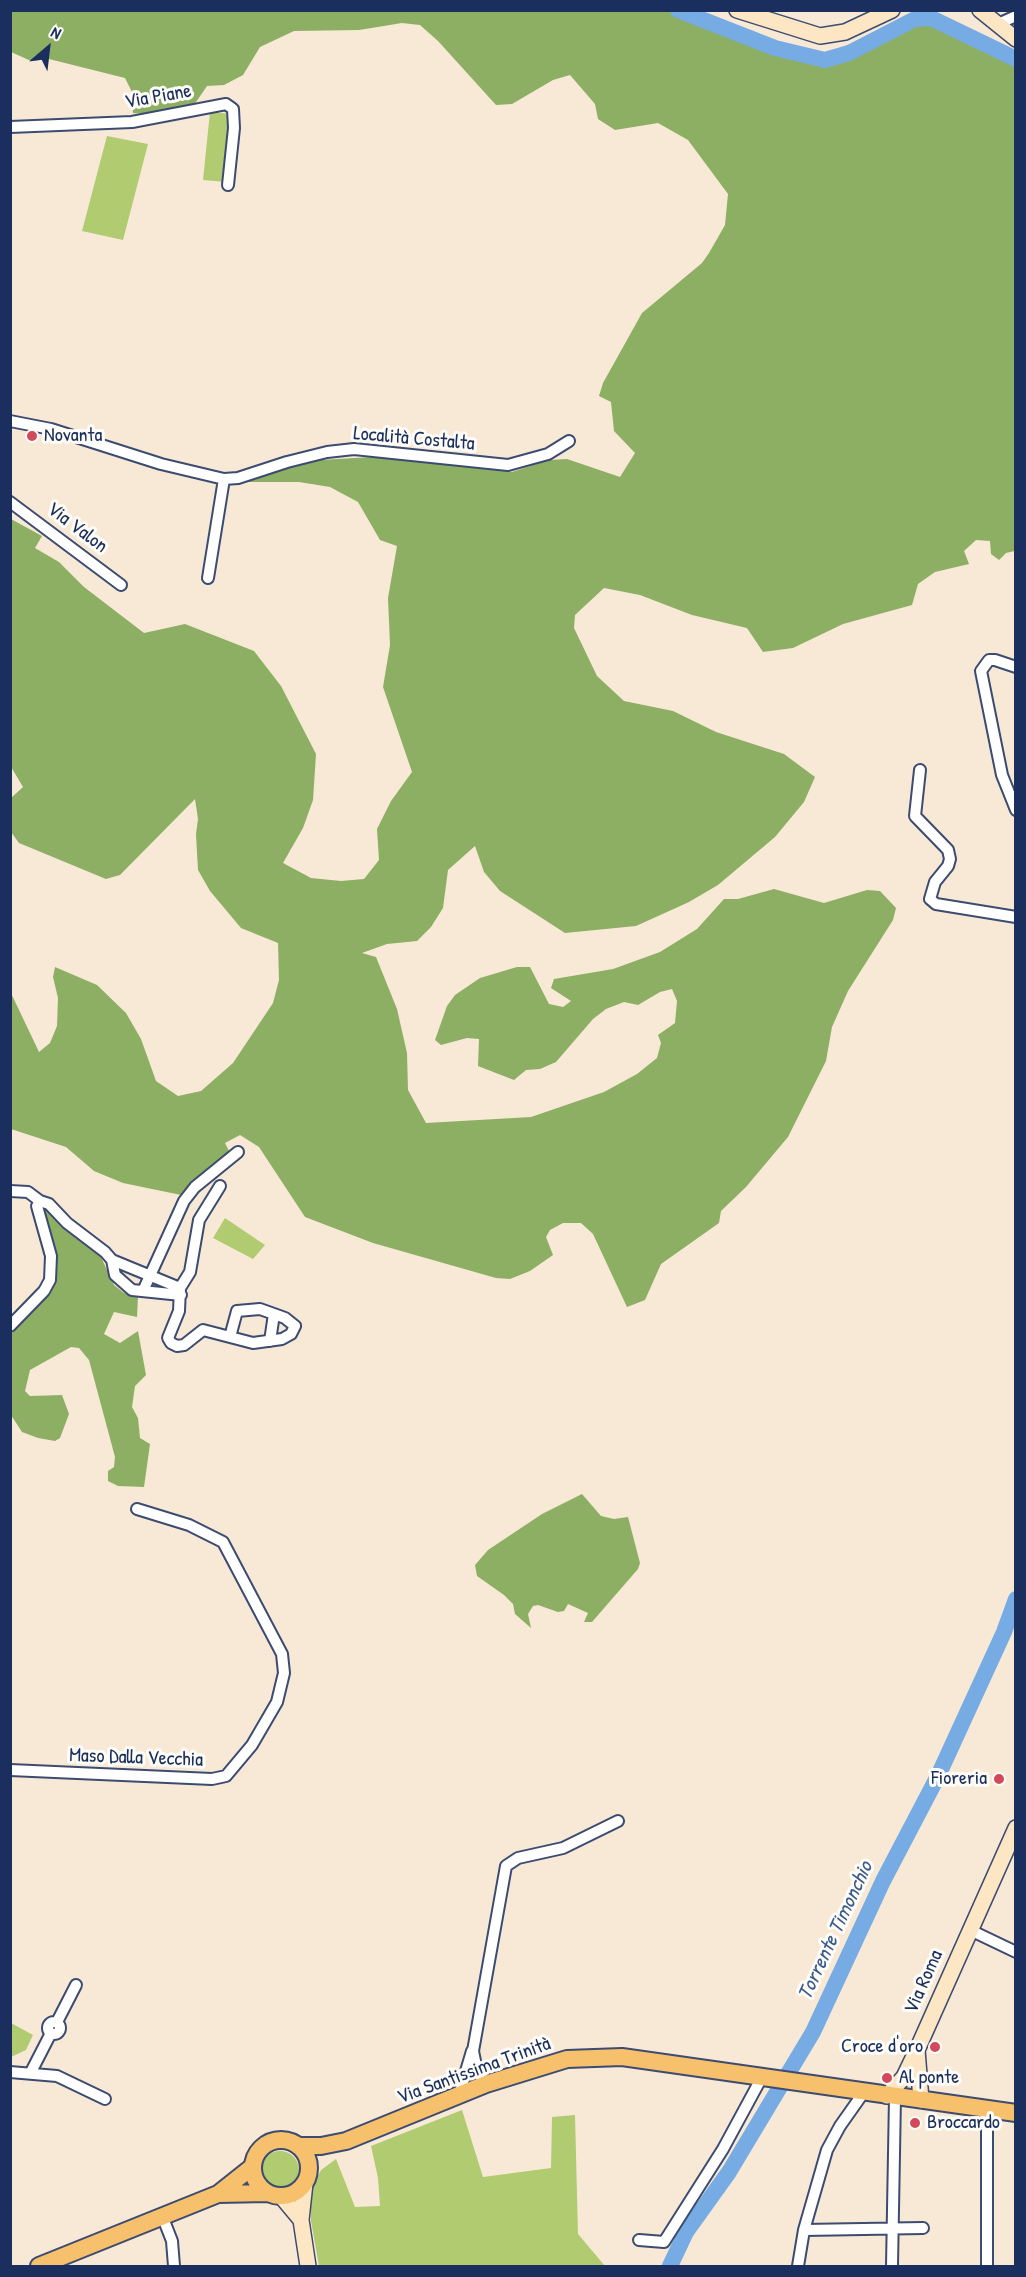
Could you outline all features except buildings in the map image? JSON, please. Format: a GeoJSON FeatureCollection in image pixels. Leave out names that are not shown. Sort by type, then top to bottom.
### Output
{"type":"FeatureCollection","features":[{"type":"Feature","properties":{"kind":"main road","name":"Via Santissima Trinità"},"geometry":{"type":"LineString","coordinates":[[39,2266],[218,2194],[252,2167],[258,2151],[273,2141],[282,2140],[298,2146],[321,2146],[346,2141],[486,2084],[567,2060],[622,2057],[1016,2113]]}},
{"type":"Feature","properties":{"kind":"main road","name":"Via Santissima Trinità"},"geometry":{"type":"LineString","coordinates":[[218,2194],[295,2193],[307,2177],[346,2141]]}},
{"type":"Feature","properties":{"kind":"main road"},"geometry":{"type":"LineString","coordinates":[[298,2146],[307,2157],[307,2177]]}},
{"type":"Feature","properties":{"kind":"main road"},"geometry":{"type":"LineString","coordinates":[[252,2167],[256,2182],[274,2195]]}},
{"type":"Feature","properties":{"kind":"street"},"geometry":{"type":"LineString","coordinates":[[737,10],[820,36],[845,32],[892,10]]}},
{"type":"Feature","properties":{"kind":"street"},"geometry":{"type":"LineString","coordinates":[[980,10],[1016,39]]}},
{"type":"Feature","properties":{"kind":"street"},"geometry":{"type":"LineString","coordinates":[[998,24],[1016,16]]}},
{"type":"Feature","properties":{"kind":"street","name":"Via Piane"},"geometry":{"type":"LineString","coordinates":[[10,127],[132,122],[175,116],[226,104],[233,110],[234,128],[228,185]]}},
{"type":"Feature","properties":{"kind":"street","name":"Località Costalta"},"geometry":{"type":"LineString","coordinates":[[10,421],[51,429],[161,464],[224,479],[238,478],[327,452],[354,449],[508,465],[553,452],[568,436]]}},
{"type":"Feature","properties":{"kind":"street"},"geometry":{"type":"LineString","coordinates":[[208,578],[224,479]]}},
{"type":"Feature","properties":{"kind":"street","name":"Via Valon"},"geometry":{"type":"LineString","coordinates":[[10,502],[121,585]]}},
{"type":"Feature","properties":{"kind":"street"},"geometry":{"type":"LineString","coordinates":[[1016,667],[989,660],[981,671],[1002,775],[1016,810]]}},
{"type":"Feature","properties":{"kind":"street"},"geometry":{"type":"LineString","coordinates":[[920,770],[915,816],[948,850],[950,859],[948,866],[935,882],[930,899],[936,904],[1016,917]]}},
{"type":"Feature","properties":{"kind":"street"},"geometry":{"type":"LineString","coordinates":[[143,1291],[176,1216],[190,1193],[238,1152]]}},
{"type":"Feature","properties":{"kind":"street"},"geometry":{"type":"LineString","coordinates":[[220,1186],[199,1220],[190,1272],[181,1291],[179,1311],[168,1338],[171,1343],[184,1346],[197,1332],[203,1330],[230,1337],[254,1343],[282,1339],[291,1334],[295,1326],[285,1318],[260,1309],[238,1310],[230,1337]]}},
{"type":"Feature","properties":{"kind":"street"},"geometry":{"type":"LineString","coordinates":[[10,1191],[28,1192],[40,1202],[49,1204],[112,1260],[151,1274],[181,1291]]}},
{"type":"Feature","properties":{"kind":"street"},"geometry":{"type":"LineString","coordinates":[[10,1326],[44,1291],[50,1280],[51,1256],[37,1206],[40,1202]]}},
{"type":"Feature","properties":{"kind":"street"},"geometry":{"type":"LineString","coordinates":[[112,1260],[115,1275],[132,1290],[181,1291]]}},
{"type":"Feature","properties":{"kind":"street"},"geometry":{"type":"LineString","coordinates":[[270,1341],[274,1314]]}},
{"type":"Feature","properties":{"kind":"street","name":"Maso Dalla Vecchia"},"geometry":{"type":"LineString","coordinates":[[10,1770],[212,1779],[226,1776],[252,1745],[277,1702],[284,1673],[282,1653],[223,1542],[189,1525],[137,1509]]}},
{"type":"Feature","properties":{"kind":"street"},"geometry":{"type":"LineString","coordinates":[[459,2096],[472,2051],[506,1866],[518,1858],[563,1848],[618,1821]]}},
{"type":"Feature","properties":{"kind":"street","name":"Via Roma"},"geometry":{"type":"LineString","coordinates":[[902,2098],[904,2077],[1016,1828]]}},
{"type":"Feature","properties":{"kind":"street"},"geometry":{"type":"LineString","coordinates":[[970,1930],[1016,1952]]}},
{"type":"Feature","properties":{"kind":"street"},"geometry":{"type":"LineString","coordinates":[[31,2072],[51,2033],[49,2025],[57,2022],[76,1985]]}},
{"type":"Feature","properties":{"kind":"street","name":"Via Roma"},"geometry":{"type":"LineString","coordinates":[[902,2098],[917,2050]]}},
{"type":"Feature","properties":{"kind":"street"},"geometry":{"type":"LineString","coordinates":[[472,2051],[477,2071],[486,2084]]}},
{"type":"Feature","properties":{"kind":"street"},"geometry":{"type":"LineString","coordinates":[[10,2072],[57,2076],[105,2099]]}},
{"type":"Feature","properties":{"kind":"street"},"geometry":{"type":"LineString","coordinates":[[639,2240],[664,2242],[723,2149],[764,2077]]}},
{"type":"Feature","properties":{"kind":"street"},"geometry":{"type":"LineString","coordinates":[[798,2266],[804,2230],[827,2150],[840,2126],[864,2092]]}},
{"type":"Feature","properties":{"kind":"street"},"geometry":{"type":"LineString","coordinates":[[892,2266],[892,2228],[902,2098]]}},
{"type":"Feature","properties":{"kind":"street"},"geometry":{"type":"LineString","coordinates":[[987,2109],[987,2266]]}},
{"type":"Feature","properties":{"kind":"street"},"geometry":{"type":"LineString","coordinates":[[307,2177],[301,2220],[308,2266]]}},
{"type":"Feature","properties":{"kind":"street"},"geometry":{"type":"LineString","coordinates":[[274,2195],[301,2220]]}},
{"type":"Feature","properties":{"kind":"street"},"geometry":{"type":"LineString","coordinates":[[163,2218],[172,2241],[174,2266]]}},
{"type":"Feature","properties":{"kind":"street"},"geometry":{"type":"LineString","coordinates":[[804,2230],[923,2228]]}},
{"type":"Feature","properties":{"kind":"green space"},"geometry":{"type":"Polygon","coordinates":[[[11,11],[670,11],[747,43],[824,64],[856,55],[914,24],[936,22],[961,31],[1015,62],[1015,551],[1006,553],[999,560],[991,554],[990,541],[976,540],[964,551],[969,564],[935,572],[918,584],[912,605],[843,624],[793,648],[763,652],[747,628],[692,615],[640,595],[604,588],[575,615],[574,628],[597,676],[624,701],[673,711],[716,732],[784,754],[815,777],[804,802],[775,837],[718,885],[689,902],[636,926],[565,933],[500,891],[484,872],[475,846],[448,870],[443,908],[431,927],[417,941],[387,944],[362,953],[376,957],[397,1009],[407,1053],[408,1090],[426,1123],[531,1117],[604,1092],[637,1074],[657,1058],[661,1043],[658,1035],[675,1023],[677,1001],[672,989],[660,992],[638,1005],[624,1002],[606,1009],[593,1019],[556,1062],[540,1069],[526,1070],[514,1080],[478,1066],[479,1039],[467,1038],[441,1045],[435,1040],[447,1006],[455,995],[480,978],[517,967],[530,967],[549,1004],[563,1007],[571,1001],[551,988],[554,979],[613,969],[660,952],[697,929],[724,899],[738,899],[774,889],[824,903],[867,890],[880,891],[896,908],[893,920],[848,991],[832,1027],[826,1061],[788,1137],[746,1187],[721,1211],[719,1223],[661,1264],[645,1300],[627,1307],[593,1234],[581,1223],[563,1223],[550,1230],[546,1237],[553,1255],[530,1271],[510,1279],[496,1278],[373,1243],[305,1217],[259,1147],[240,1135],[225,1143],[229,1151],[228,1157],[186,1196],[123,1183],[94,1171],[66,1147],[11,1129],[10,991],[39,1052],[50,1043],[57,1026],[58,998],[53,977],[55,967],[97,985],[126,1013],[141,1039],[156,1081],[178,1096],[201,1091],[233,1063],[273,1003],[279,980],[278,943],[241,928],[210,891],[198,870],[196,834],[198,819],[195,799],[120,875],[106,879],[19,843],[11,832],[11,798],[23,787],[10,765],[11,519],[42,536],[35,548],[59,562],[84,587],[144,633],[185,624],[254,651],[281,686],[316,754],[313,800],[303,828],[283,863],[311,878],[341,881],[364,879],[379,860],[377,829],[391,801],[412,772],[383,687],[390,645],[388,598],[397,546],[380,540],[358,502],[330,487],[299,482],[243,482],[286,466],[319,460],[372,457],[449,462],[512,472],[549,460],[567,459],[620,477],[635,453],[614,431],[611,402],[599,396],[603,383],[642,313],[702,263],[709,253],[725,225],[728,194],[688,140],[658,123],[615,130],[598,119],[595,104],[570,75],[553,80],[512,104],[496,105],[438,41],[420,25],[402,23],[359,30],[294,31],[260,47],[243,75],[224,85],[207,86],[194,105],[146,114],[133,113],[132,92],[125,78],[49,59],[31,61],[11,52],[11,11]]]}},
{"type":"Feature","properties":{"kind":"green space"},"geometry":{"type":"Polygon","coordinates":[[[210,112],[232,114],[227,182],[203,180],[210,112]]]}},
{"type":"Feature","properties":{"kind":"green space"},"geometry":{"type":"Polygon","coordinates":[[[107,136],[148,144],[123,240],[82,231],[107,136]]]}},
{"type":"Feature","properties":{"kind":"green space"},"geometry":{"type":"Polygon","coordinates":[[[39,1206],[46,1206],[59,1224],[100,1255],[114,1285],[124,1293],[138,1297],[137,1317],[114,1312],[104,1334],[120,1343],[138,1331],[146,1375],[135,1386],[132,1407],[138,1418],[140,1438],[150,1444],[144,1487],[118,1486],[108,1481],[108,1471],[114,1467],[115,1457],[89,1360],[79,1348],[71,1347],[30,1370],[25,1391],[30,1396],[62,1395],[69,1414],[60,1438],[55,1441],[22,1432],[11,1415],[10,1336],[51,1288],[39,1206]]]}},
{"type":"Feature","properties":{"kind":"green space"},"geometry":{"type":"Polygon","coordinates":[[[225,1218],[265,1245],[253,1259],[213,1238],[225,1218]]]}},
{"type":"Feature","properties":{"kind":"green space"},"geometry":{"type":"Polygon","coordinates":[[[582,1494],[601,1516],[614,1519],[628,1517],[640,1563],[638,1569],[592,1622],[584,1622],[588,1613],[568,1604],[564,1611],[558,1612],[538,1605],[533,1606],[528,1614],[531,1628],[515,1614],[513,1604],[504,1595],[477,1576],[475,1565],[488,1550],[542,1514],[582,1494]]]}},
{"type":"Feature","properties":{"kind":"green space"},"geometry":{"type":"Polygon","coordinates":[[[11,2023],[33,2035],[26,2050],[11,2057],[11,2023]]]}},
{"type":"Feature","properties":{"kind":"green space"},"geometry":{"type":"Polygon","coordinates":[[[462,2110],[483,2177],[551,2168],[552,2117],[575,2115],[578,2234],[605,2266],[319,2266],[311,2221],[311,2190],[321,2170],[336,2159],[355,2207],[380,2206],[378,2178],[371,2146],[462,2110]]]}},
{"type":"Feature","properties":{"kind":"green space"},"geometry":{"type":"Polygon","coordinates":[[[280,2151],[293,2157],[299,2170],[293,2183],[280,2189],[267,2183],[261,2170],[267,2157],[280,2151]]]}},
{"type":"Feature","properties":{"kind":"waterway"},"geometry":{"type":"LineString","coordinates":[[678,10],[775,48],[825,60],[849,53],[915,19],[931,18],[1016,59]]}},
{"type":"Feature","properties":{"kind":"waterway","name":"Torrente Timonchio"},"geometry":{"type":"LineString","coordinates":[[670,2266],[686,2232],[729,2172],[813,2032],[883,1881],[938,1776],[1004,1632],[1016,1599]]}},
{"type":"Feature","properties":{"kind":"place","name":"Novanta"},"geometry":{"type":"Point","coordinates":[32,436]}},
{"type":"Feature","properties":{"kind":"place","name":"Fioreria"},"geometry":{"type":"Point","coordinates":[999,1779]}},
{"type":"Feature","properties":{"kind":"place","name":"Croce d'oro"},"geometry":{"type":"Point","coordinates":[935,2047]}},
{"type":"Feature","properties":{"kind":"place","name":"Al ponte"},"geometry":{"type":"Point","coordinates":[887,2078]}},
{"type":"Feature","properties":{"kind":"place","name":"Broccardo"},"geometry":{"type":"Point","coordinates":[915,2123]}}]}
